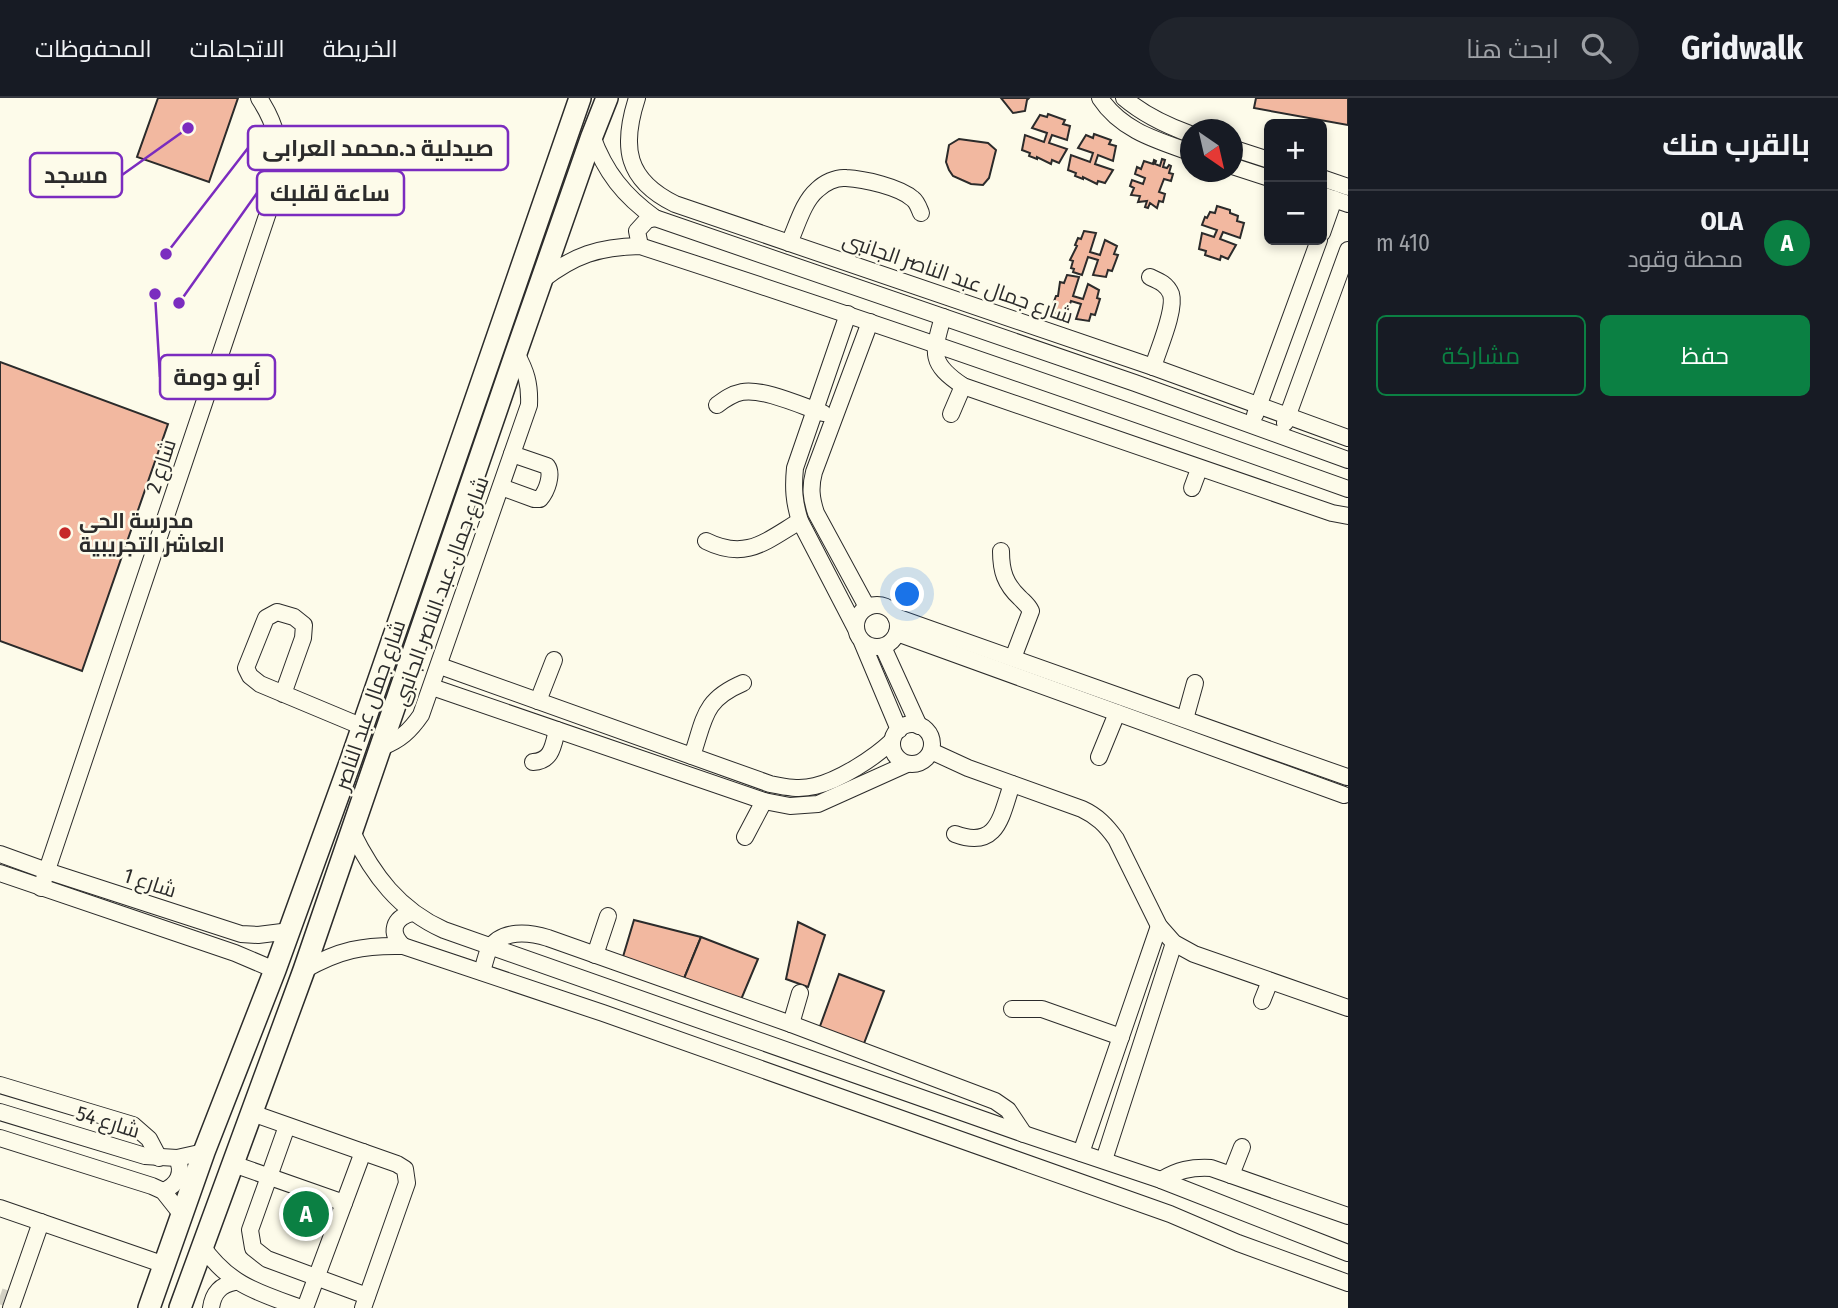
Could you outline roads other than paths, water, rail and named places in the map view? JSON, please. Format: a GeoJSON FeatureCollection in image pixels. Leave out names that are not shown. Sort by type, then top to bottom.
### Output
{"type":"FeatureCollection","features":[{"type":"Feature","properties":{"kind":"main road","name":"شارع جمال عبد الناصر"},"geometry":{"type":"LineString","coordinates":[[149,1308],[204,1152],[290,931],[363,727],[580,98]]}},
{"type":"Feature","properties":{"kind":"main road","name":"شارع جمال عبد الناصر"},"geometry":{"type":"LineString","coordinates":[[180,1308],[304,970],[516,353],[607,98]]}},
{"type":"Feature","properties":{"kind":"street","name":"شارع 2"},"geometry":{"type":"LineString","coordinates":[[41,888],[279,180],[280,149],[274,122],[259,98]]}},
{"type":"Feature","properties":{"kind":"street","name":"شارع جمال عبد الناصر الجانبى"},"geometry":{"type":"LineString","coordinates":[[637,98],[627,142],[632,162],[642,180],[657,195],[675,204],[1153,367],[1348,438]]}},
{"type":"Feature","properties":{"kind":"street"},"geometry":{"type":"LineString","coordinates":[[1100,98],[1106,107],[1132,129],[1180,148]]}},
{"type":"Feature","properties":{"kind":"street"},"geometry":{"type":"LineString","coordinates":[[1125,98],[1140,112],[1180,130]]}},
{"type":"Feature","properties":{"kind":"street"},"geometry":{"type":"LineString","coordinates":[[592,136],[599,158],[610,177],[625,194],[655,218],[1252,424],[1348,460]]}},
{"type":"Feature","properties":{"kind":"street"},"geometry":{"type":"LineString","coordinates":[[1243,151],[1264,158]]}},
{"type":"Feature","properties":{"kind":"street"},"geometry":{"type":"LineString","coordinates":[[1243,169],[1264,176]]}},
{"type":"Feature","properties":{"kind":"street"},"geometry":{"type":"LineString","coordinates":[[789,243],[809,199],[816,190],[829,181],[844,177],[901,192],[915,200],[921,213]]}},
{"type":"Feature","properties":{"kind":"street"},"geometry":{"type":"LineString","coordinates":[[1327,180],[1348,187]]}},
{"type":"Feature","properties":{"kind":"street"},"geometry":{"type":"LineString","coordinates":[[1327,220],[1335,199]]}},
{"type":"Feature","properties":{"kind":"street"},"geometry":{"type":"LineString","coordinates":[[640,246],[637,231],[641,225],[655,218]]}},
{"type":"Feature","properties":{"kind":"street"},"geometry":{"type":"LineString","coordinates":[[1252,424],[1317,245]]}},
{"type":"Feature","properties":{"kind":"street"},"geometry":{"type":"LineString","coordinates":[[542,280],[563,264],[587,253],[613,247],[640,246],[1124,408],[1348,489]]}},
{"type":"Feature","properties":{"kind":"street"},"geometry":{"type":"LineString","coordinates":[[1280,435],[1348,250]]}},
{"type":"Feature","properties":{"kind":"street"},"geometry":{"type":"LineString","coordinates":[[1150,277],[1164,283],[1171,295],[1170,310],[1153,367]]}},
{"type":"Feature","properties":{"kind":"street"},"geometry":{"type":"LineString","coordinates":[[848,314],[795,468],[795,504],[800,521],[859,634],[895,735],[895,755],[907,764]]}},
{"type":"Feature","properties":{"kind":"street"},"geometry":{"type":"LineString","coordinates":[[943,317],[935,344],[935,358],[941,369],[963,387],[1199,469],[1348,516]]}},
{"type":"Feature","properties":{"kind":"street"},"geometry":{"type":"LineString","coordinates":[[867,607],[816,513],[811,500],[811,486],[870,322]]}},
{"type":"Feature","properties":{"kind":"street","name":"شارع جمال عبد الناصر الجانبى"},"geometry":{"type":"LineString","coordinates":[[382,747],[398,741],[411,730],[421,715],[529,405],[527,378],[516,353]]}},
{"type":"Feature","properties":{"kind":"street"},"geometry":{"type":"LineString","coordinates":[[951,414],[963,387]]}},
{"type":"Feature","properties":{"kind":"street"},"geometry":{"type":"LineString","coordinates":[[717,405],[729,396],[744,392],[760,393],[835,418]]}},
{"type":"Feature","properties":{"kind":"street"},"geometry":{"type":"LineString","coordinates":[[501,487],[540,499],[551,474],[547,466],[512,454]]}},
{"type":"Feature","properties":{"kind":"street"},"geometry":{"type":"LineString","coordinates":[[1192,488],[1199,469]]}},
{"type":"Feature","properties":{"kind":"street"},"geometry":{"type":"LineString","coordinates":[[706,541],[722,549],[740,551],[757,545],[800,521]]}},
{"type":"Feature","properties":{"kind":"street"},"geometry":{"type":"LineString","coordinates":[[1001,551],[1001,568],[1007,584],[1031,611],[1013,658]]}},
{"type":"Feature","properties":{"kind":"street"},"geometry":{"type":"LineString","coordinates":[[896,625],[889,644],[872,647],[859,634],[858,616],[867,607],[887,607],[896,625],[1117,713],[1346,798],[1344,782],[1348,777],[1013,658],[896,625]]}},
{"type":"Feature","properties":{"kind":"street"},"geometry":{"type":"LineString","coordinates":[[283,694],[303,638],[304,625],[294,617],[277,612],[266,618],[246,667],[250,676],[260,684],[283,694],[363,727]]}},
{"type":"Feature","properties":{"kind":"street"},"geometry":{"type":"LineString","coordinates":[[432,687],[764,801],[790,806],[818,804],[907,764],[919,763],[931,751],[930,736],[919,726],[883,646]]}},
{"type":"Feature","properties":{"kind":"street"},"geometry":{"type":"LineString","coordinates":[[538,701],[554,660]]}},
{"type":"Feature","properties":{"kind":"street"},"geometry":{"type":"LineString","coordinates":[[440,666],[770,784],[792,788],[815,786],[836,778],[875,756],[905,726],[919,726]]}},
{"type":"Feature","properties":{"kind":"street"},"geometry":{"type":"LineString","coordinates":[[692,755],[709,707],[723,691],[743,683]]}},
{"type":"Feature","properties":{"kind":"street"},"geometry":{"type":"LineString","coordinates":[[1185,719],[1195,683]]}},
{"type":"Feature","properties":{"kind":"street"},"geometry":{"type":"LineString","coordinates":[[1098,757],[1117,713]]}},
{"type":"Feature","properties":{"kind":"street"},"geometry":{"type":"LineString","coordinates":[[612,749],[619,729]]}},
{"type":"Feature","properties":{"kind":"street"},"geometry":{"type":"LineString","coordinates":[[533,762],[542,762],[549,757],[557,730]]}},
{"type":"Feature","properties":{"kind":"street"},"geometry":{"type":"LineString","coordinates":[[931,751],[968,768],[1082,808],[1096,816],[1107,826],[1159,926],[1174,943],[1194,954],[1348,1008]]}},
{"type":"Feature","properties":{"kind":"street"},"geometry":{"type":"LineString","coordinates":[[955,834],[968,839],[983,838],[996,830],[1012,784]]}},
{"type":"Feature","properties":{"kind":"street"},"geometry":{"type":"LineString","coordinates":[[745,838],[764,801]]}},
{"type":"Feature","properties":{"kind":"street"},"geometry":{"type":"LineString","coordinates":[[352,832],[377,876],[412,913],[443,930],[1161,1180],[1348,1253]]}},
{"type":"Feature","properties":{"kind":"street","name":"شارع 1"},"geometry":{"type":"LineString","coordinates":[[0,854],[241,934],[258,936],[290,931]]}},
{"type":"Feature","properties":{"kind":"street","name":"شارع 1"},"geometry":{"type":"LineString","coordinates":[[0,873],[234,953],[275,970]]}},
{"type":"Feature","properties":{"kind":"street"},"geometry":{"type":"LineString","coordinates":[[403,946],[396,940],[393,931],[402,915],[412,913]]}},
{"type":"Feature","properties":{"kind":"street"},"geometry":{"type":"LineString","coordinates":[[595,954],[608,916]]}},
{"type":"Feature","properties":{"kind":"street"},"geometry":{"type":"LineString","coordinates":[[1081,1153],[1159,926]]}},
{"type":"Feature","properties":{"kind":"street"},"geometry":{"type":"LineString","coordinates":[[482,972],[490,947],[507,935],[528,932],[791,1024],[995,1101],[1009,1110],[1024,1134]]}},
{"type":"Feature","properties":{"kind":"street"},"geometry":{"type":"LineString","coordinates":[[1104,1160],[1174,943]]}},
{"type":"Feature","properties":{"kind":"street"},"geometry":{"type":"LineString","coordinates":[[304,970],[351,948],[403,946],[603,1013],[1170,1214],[1238,1243],[1348,1283]]}},
{"type":"Feature","properties":{"kind":"street"},"geometry":{"type":"LineString","coordinates":[[1262,1001],[1270,981]]}},
{"type":"Feature","properties":{"kind":"street"},"geometry":{"type":"LineString","coordinates":[[603,1013],[611,989]]}},
{"type":"Feature","properties":{"kind":"street"},"geometry":{"type":"LineString","coordinates":[[791,1024],[800,993]]}},
{"type":"Feature","properties":{"kind":"street"},"geometry":{"type":"LineString","coordinates":[[1012,1009],[1042,1009],[1139,1054]]}},
{"type":"Feature","properties":{"kind":"street"},"geometry":{"type":"LineString","coordinates":[[0,1084],[133,1125],[149,1139],[159,1158]]}},
{"type":"Feature","properties":{"kind":"street","name":"شارع 54"},"geometry":{"type":"LineString","coordinates":[[0,1112],[145,1156],[177,1158],[204,1152]]}},
{"type":"Feature","properties":{"kind":"street"},"geometry":{"type":"LineString","coordinates":[[252,1113],[287,1125],[363,1152],[401,1166],[408,1178],[365,1302],[317,1277],[261,1256],[253,1248],[250,1230],[287,1125]]}},
{"type":"Feature","properties":{"kind":"street"},"geometry":{"type":"LineString","coordinates":[[0,1138],[142,1181],[163,1191],[182,1215]]}},
{"type":"Feature","properties":{"kind":"street"},"geometry":{"type":"LineString","coordinates":[[1231,1175],[1242,1147]]}},
{"type":"Feature","properties":{"kind":"street"},"geometry":{"type":"LineString","coordinates":[[202,1246],[235,1282],[303,1308],[363,1152]]}},
{"type":"Feature","properties":{"kind":"street"},"geometry":{"type":"LineString","coordinates":[[163,1191],[175,1184],[179,1178],[180,1164],[177,1158]]}},
{"type":"Feature","properties":{"kind":"street"},"geometry":{"type":"LineString","coordinates":[[233,1164],[344,1203]]}},
{"type":"Feature","properties":{"kind":"street"},"geometry":{"type":"LineString","coordinates":[[1161,1180],[1177,1171],[1194,1167],[1211,1168],[1348,1216]]}},
{"type":"Feature","properties":{"kind":"street"},"geometry":{"type":"LineString","coordinates":[[0,1208],[165,1265]]}},
{"type":"Feature","properties":{"kind":"street"},"geometry":{"type":"LineString","coordinates":[[10,1302],[41,1222]]}},
{"type":"Feature","properties":{"kind":"street"},"geometry":{"type":"LineString","coordinates":[[211,1308],[218,1289],[235,1282]]}},
{"type":"Feature","properties":{"kind":"tunnel"},"geometry":{"type":"LineString","coordinates":[[0,1296],[6,1298]]}},
{"type":"Feature","properties":{"kind":"place","name":"مسجد"},"geometry":{"type":"Point","coordinates":[188,128]}},
{"type":"Feature","properties":{"kind":"place","name":"صيدلية د.محمد العرابى"},"geometry":{"type":"Point","coordinates":[166,254]}},
{"type":"Feature","properties":{"kind":"place","name":"أبو دومة"},"geometry":{"type":"Point","coordinates":[155,294]}},
{"type":"Feature","properties":{"kind":"place","name":"ساعة لقلبك"},"geometry":{"type":"Point","coordinates":[179,303]}},
{"type":"Feature","properties":{"kind":"place","name":"مدرسة الحى العاشر التجريبية"},"geometry":{"type":"Point","coordinates":[65,533]}},
{"type":"Feature","properties":{"kind":"place","name":"OLA"},"geometry":{"type":"Point","coordinates":[306,1214]}}]}
